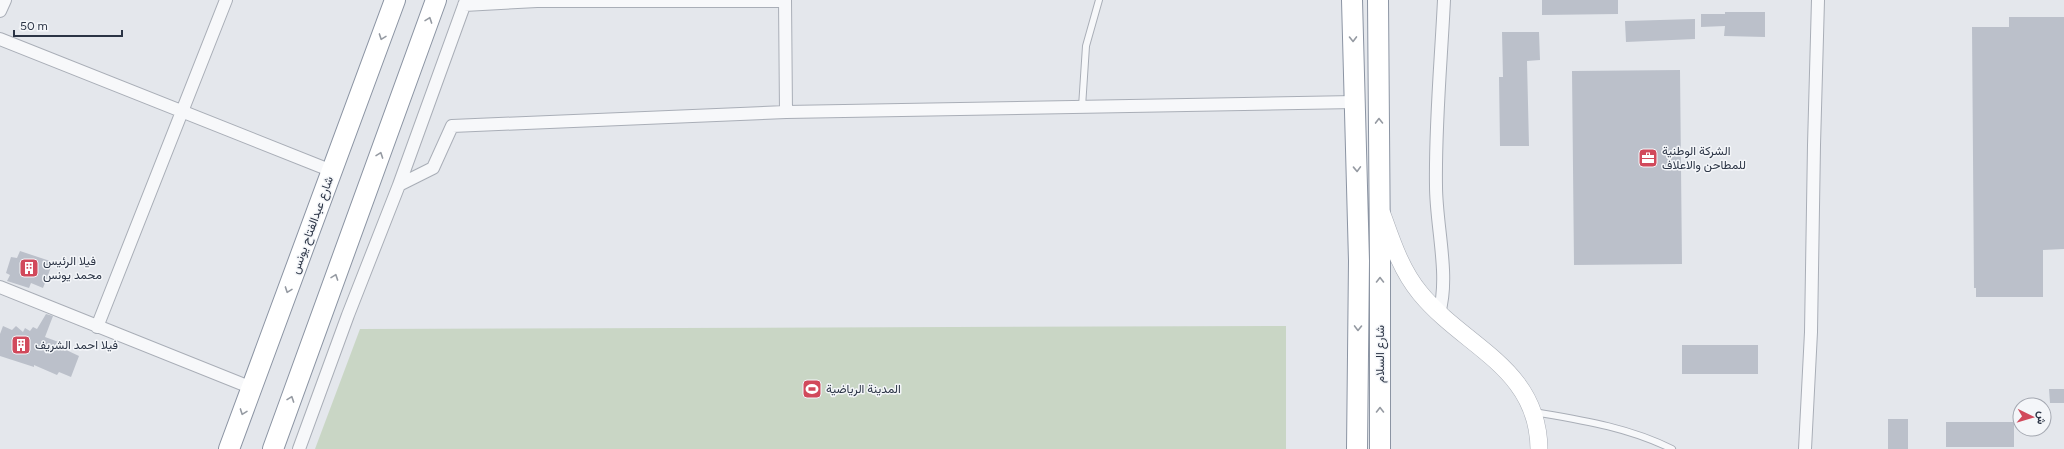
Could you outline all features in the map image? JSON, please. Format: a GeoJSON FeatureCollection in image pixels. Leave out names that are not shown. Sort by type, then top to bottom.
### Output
{"type":"FeatureCollection","features":[{"type":"Feature","properties":{"kind":"highway","name":"شارع عبدالفتاح يونس"},"geometry":{"type":"LineString","coordinates":[[229,449],[395,0]]}},
{"type":"Feature","properties":{"kind":"highway"},"geometry":{"type":"LineString","coordinates":[[273,449],[436,0]]}},
{"type":"Feature","properties":{"kind":"highway","name":"شارع السلام"},"geometry":{"type":"LineString","coordinates":[[1352,0],[1359,261],[1357,449]]}},
{"type":"Feature","properties":{"kind":"highway","name":"شارع السلام"},"geometry":{"type":"LineString","coordinates":[[1378,0],[1380,449]]}},
{"type":"Feature","properties":{"kind":"main road"},"geometry":{"type":"LineString","coordinates":[[1380,210],[1405,271],[1420,293],[1439,313],[1507,371],[1523,389],[1534,412],[1537,424],[1539,449]]}},
{"type":"Feature","properties":{"kind":"street"},"geometry":{"type":"LineString","coordinates":[[0,11],[4,0]]}},
{"type":"Feature","properties":{"kind":"street"},"geometry":{"type":"LineString","coordinates":[[97,327],[226,0]]}},
{"type":"Feature","properties":{"kind":"street"},"geometry":{"type":"LineString","coordinates":[[298,449],[399,185],[465,2],[785,0],[786,112]]}},
{"type":"Feature","properties":{"kind":"street"},"geometry":{"type":"LineString","coordinates":[[1439,313],[1444,291],[1437,210],[1437,137],[1444,0]]}},
{"type":"Feature","properties":{"kind":"street"},"geometry":{"type":"LineString","coordinates":[[1805,449],[1811,340],[1813,153],[1818,0]]}},
{"type":"Feature","properties":{"kind":"street"},"geometry":{"type":"LineString","coordinates":[[0,39],[332,171]]}},
{"type":"Feature","properties":{"kind":"street"},"geometry":{"type":"LineString","coordinates":[[399,185],[432,168],[452,126],[786,112],[1354,102]]}},
{"type":"Feature","properties":{"kind":"street"},"geometry":{"type":"LineString","coordinates":[[0,287],[252,388]]}},
{"type":"Feature","properties":{"kind":"lane"},"geometry":{"type":"LineString","coordinates":[[1082,107],[1086,46],[1099,0]]}},
{"type":"Feature","properties":{"kind":"lane"},"geometry":{"type":"LineString","coordinates":[[1534,412],[1611,426],[1651,439],[1672,449]]}},
{"type":"Feature","properties":{"kind":"green space","name":"المدينة الرياضية"},"geometry":{"type":"Polygon","coordinates":[[[1286,326],[1286,449],[315,449],[360,329],[1286,326]]]}},
{"type":"Feature","properties":{"kind":"building"},"geometry":{"type":"Polygon","coordinates":[[[1542,0],[1618,0],[1618,14],[1542,15],[1542,0]]]}},
{"type":"Feature","properties":{"kind":"building"},"geometry":{"type":"Polygon","coordinates":[[[1725,12],[1765,12],[1765,37],[1724,36],[1725,26],[1701,27],[1701,14],[1725,14],[1725,12]]]}},
{"type":"Feature","properties":{"kind":"building"},"geometry":{"type":"Polygon","coordinates":[[[2009,17],[2064,17],[2064,249],[2043,250],[2043,297],[1976,297],[1976,288],[1974,288],[1972,27],[2009,27],[2009,17]]]}},
{"type":"Feature","properties":{"kind":"building"},"geometry":{"type":"Polygon","coordinates":[[[1695,19],[1695,39],[1626,42],[1625,21],[1695,19]]]}},
{"type":"Feature","properties":{"kind":"building"},"geometry":{"type":"Polygon","coordinates":[[[1502,32],[1539,32],[1540,60],[1527,61],[1529,146],[1500,146],[1499,77],[1503,77],[1502,32]]]}},
{"type":"Feature","properties":{"kind":"building"},"geometry":{"type":"Polygon","coordinates":[[[1680,70],[1682,264],[1574,265],[1572,71],[1680,70]]]}},
{"type":"Feature","properties":{"kind":"building","name":"فيلا الرئيس محمد يونس"},"geometry":{"type":"Polygon","coordinates":[[[20,251],[53,262],[43,288],[31,283],[29,288],[7,281],[10,275],[6,273],[11,257],[17,258],[20,251]]]}},
{"type":"Feature","properties":{"kind":"building"},"geometry":{"type":"Polygon","coordinates":[[[46,314],[53,316],[45,337],[64,344],[62,348],[79,356],[71,377],[59,372],[57,375],[34,365],[34,367],[0,356],[0,334],[3,326],[12,330],[16,326],[23,332],[25,328],[30,331],[33,327],[37,329],[46,314]]]}},
{"type":"Feature","properties":{"kind":"building"},"geometry":{"type":"Polygon","coordinates":[[[1682,345],[1758,345],[1758,374],[1682,374],[1682,345]]]}},
{"type":"Feature","properties":{"kind":"building"},"geometry":{"type":"Polygon","coordinates":[[[2049,389],[2064,389],[2064,403],[2052,403],[2052,397],[2050,397],[2049,389]]]}},
{"type":"Feature","properties":{"kind":"building"},"geometry":{"type":"Polygon","coordinates":[[[1888,419],[1908,419],[1908,449],[1888,449],[1888,419]]]}},
{"type":"Feature","properties":{"kind":"building"},"geometry":{"type":"Polygon","coordinates":[[[1946,422],[2012,422],[2014,447],[1946,447],[1946,422]]]}},
{"type":"Feature","properties":{"kind":"place","name":"الشركة الوطنية للمطاحن والاعلاف"},"geometry":{"type":"Point","coordinates":[1648,158]}},
{"type":"Feature","properties":{"kind":"place","name":"فيلا الرئيس محمد يونس"},"geometry":{"type":"Point","coordinates":[29,268]}},
{"type":"Feature","properties":{"kind":"place","name":"فيلا احمد الشريف"},"geometry":{"type":"Point","coordinates":[21,345]}},
{"type":"Feature","properties":{"kind":"place","name":"المدينة الرياضية"},"geometry":{"type":"Point","coordinates":[812,389]}}]}
